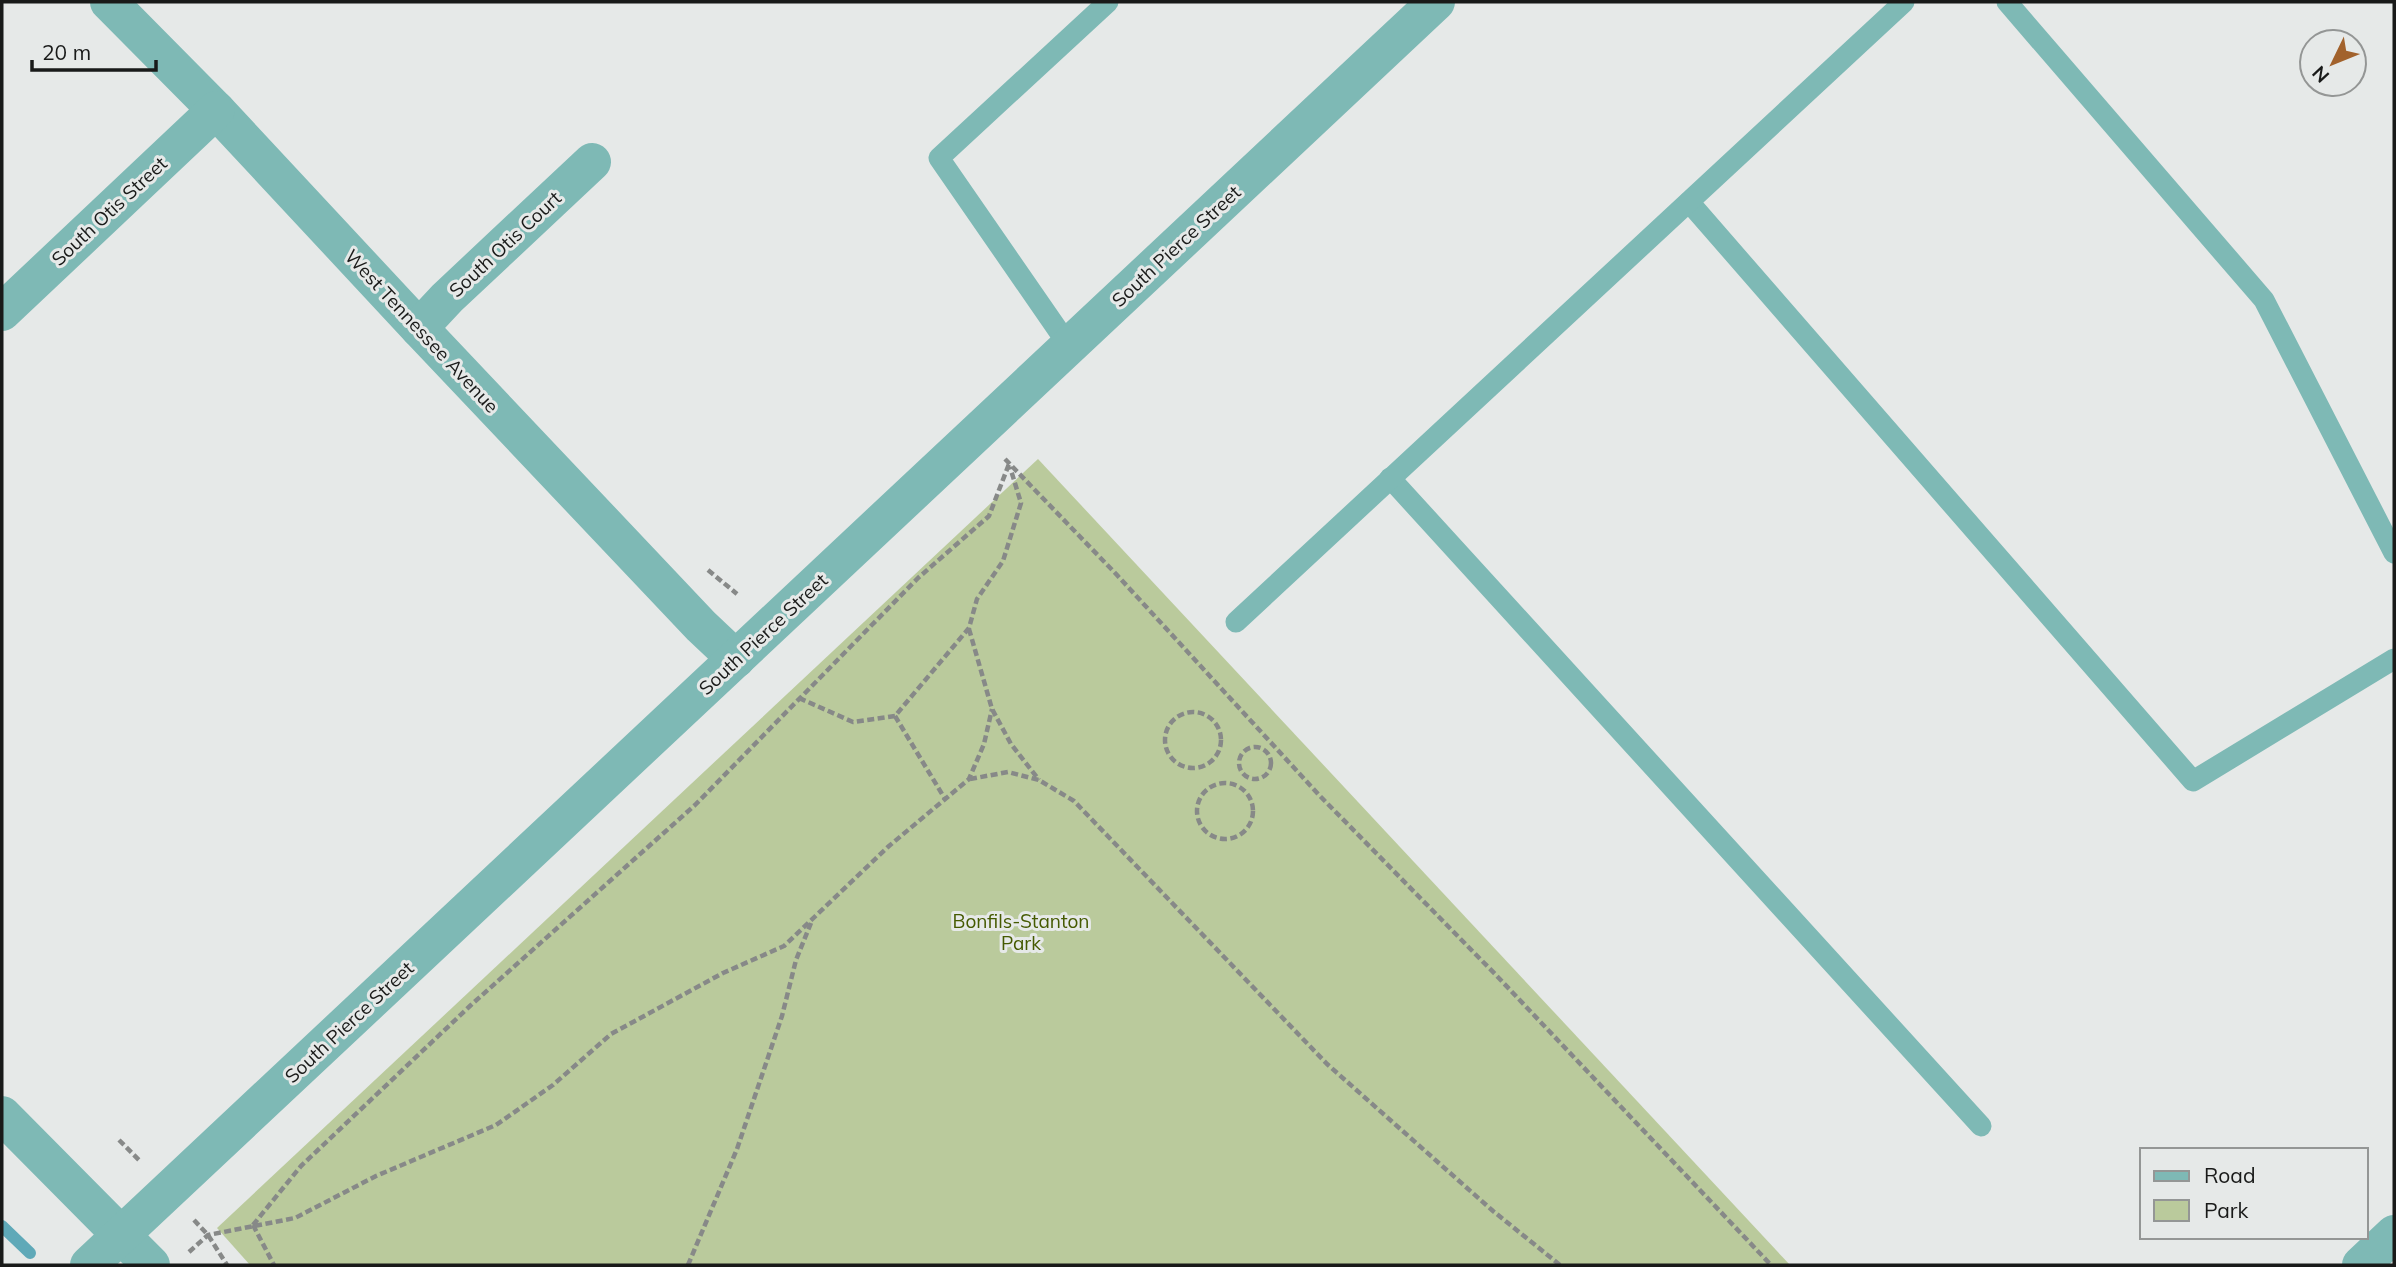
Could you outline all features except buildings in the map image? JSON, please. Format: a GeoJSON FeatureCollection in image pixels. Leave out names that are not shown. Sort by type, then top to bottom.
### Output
{"type":"FeatureCollection","features":[{"type":"Feature","properties":{"kind":"street","name":"West Tennessee Avenue"},"geometry":{"type":"LineString","coordinates":[[109,2],[216,110],[701,626],[736,659]]}},
{"type":"Feature","properties":{"kind":"street","name":"South Pierce Street"},"geometry":{"type":"LineString","coordinates":[[89,1265],[1436,2]]}},
{"type":"Feature","properties":{"kind":"street","name":"South Otis Street"},"geometry":{"type":"LineString","coordinates":[[2,312],[216,110]]}},
{"type":"Feature","properties":{"kind":"street","name":"South Otis Court"},"geometry":{"type":"LineString","coordinates":[[419,328],[447,298],[592,162]]}},
{"type":"Feature","properties":{"kind":"street"},"geometry":{"type":"LineString","coordinates":[[2,1115],[121,1235],[168,1261]]}},
{"type":"Feature","properties":{"kind":"street"},"geometry":{"type":"LineString","coordinates":[[2361,1265],[2394,1234]]}},
{"type":"Feature","properties":{"kind":"lane"},"geometry":{"type":"LineString","coordinates":[[1069,346],[939,159],[1108,2]]}},
{"type":"Feature","properties":{"kind":"lane"},"geometry":{"type":"LineString","coordinates":[[1236,622],[1904,2]]}},
{"type":"Feature","properties":{"kind":"lane"},"geometry":{"type":"LineString","coordinates":[[2007,2],[2264,300],[2394,553]]}},
{"type":"Feature","properties":{"kind":"lane"},"geometry":{"type":"LineString","coordinates":[[1689,202],[2193,782],[2394,659]]}},
{"type":"Feature","properties":{"kind":"lane"},"geometry":{"type":"LineString","coordinates":[[1390,478],[1981,1126]]}},
{"type":"Feature","properties":{"kind":"path"},"geometry":{"type":"LineString","coordinates":[[799,698],[853,722],[894,716],[969,628],[976,599],[1003,561],[1021,503],[1009,464]]}},
{"type":"Feature","properties":{"kind":"path"},"geometry":{"type":"LineString","coordinates":[[253,1224],[301,1166],[471,1005],[695,805],[918,578],[989,516],[1009,464]]}},
{"type":"Feature","properties":{"kind":"path"},"geometry":{"type":"LineString","coordinates":[[1009,464],[1117,575],[1319,796],[1495,974],[1771,1265]]}},
{"type":"Feature","properties":{"kind":"path"},"geometry":{"type":"LineString","coordinates":[[969,628],[992,709],[1011,744],[1039,780]]}},
{"type":"Feature","properties":{"kind":"path"},"geometry":{"type":"LineString","coordinates":[[168,1261],[208,1235],[253,1224],[295,1218],[376,1176],[496,1125],[554,1085],[611,1034],[723,973],[784,946],[880,854],[969,779],[984,744],[992,709]]}},
{"type":"Feature","properties":{"kind":"path"},"geometry":{"type":"LineString","coordinates":[[1197,712],[1210,718],[1218,728],[1221,738],[1219,750],[1213,760],[1202,767],[1189,768],[1176,763],[1167,752],[1164,740],[1168,727],[1175,718],[1184,713],[1197,712]]}},
{"type":"Feature","properties":{"kind":"path"},"geometry":{"type":"LineString","coordinates":[[894,716],[945,800]]}},
{"type":"Feature","properties":{"kind":"path"},"geometry":{"type":"LineString","coordinates":[[1250,748],[1265,750],[1272,762],[1267,775],[1253,780],[1245,777],[1240,770],[1240,756],[1250,748]]}},
{"type":"Feature","properties":{"kind":"path"},"geometry":{"type":"LineString","coordinates":[[969,779],[1008,772],[1039,780],[1074,802],[1327,1063],[1493,1211],[1560,1265]]}},
{"type":"Feature","properties":{"kind":"path"},"geometry":{"type":"LineString","coordinates":[[1229,784],[1242,789],[1250,799],[1253,809],[1251,821],[1245,831],[1234,838],[1221,839],[1208,834],[1200,823],[1197,811],[1200,798],[1207,789],[1216,785],[1229,784]]}},
{"type":"Feature","properties":{"kind":"path"},"geometry":{"type":"LineString","coordinates":[[688,1265],[737,1149],[782,1016],[796,960],[812,922]]}},
{"type":"Feature","properties":{"kind":"path"},"geometry":{"type":"LineString","coordinates":[[253,1224],[274,1265]]}},
{"type":"Feature","properties":{"kind":"path"},"geometry":{"type":"LineString","coordinates":[[208,1235],[227,1265]]}},
{"type":"Feature","properties":{"kind":"green space","name":"Bonfils-Stanton Park"},"geometry":{"type":"Polygon","coordinates":[[[1038,459],[1790,1265],[250,1265],[217,1228],[1038,459]]]}},
{"type":"Feature","properties":{"kind":"waterway"},"geometry":{"type":"LineString","coordinates":[[2,1226],[30,1253]]}}]}
